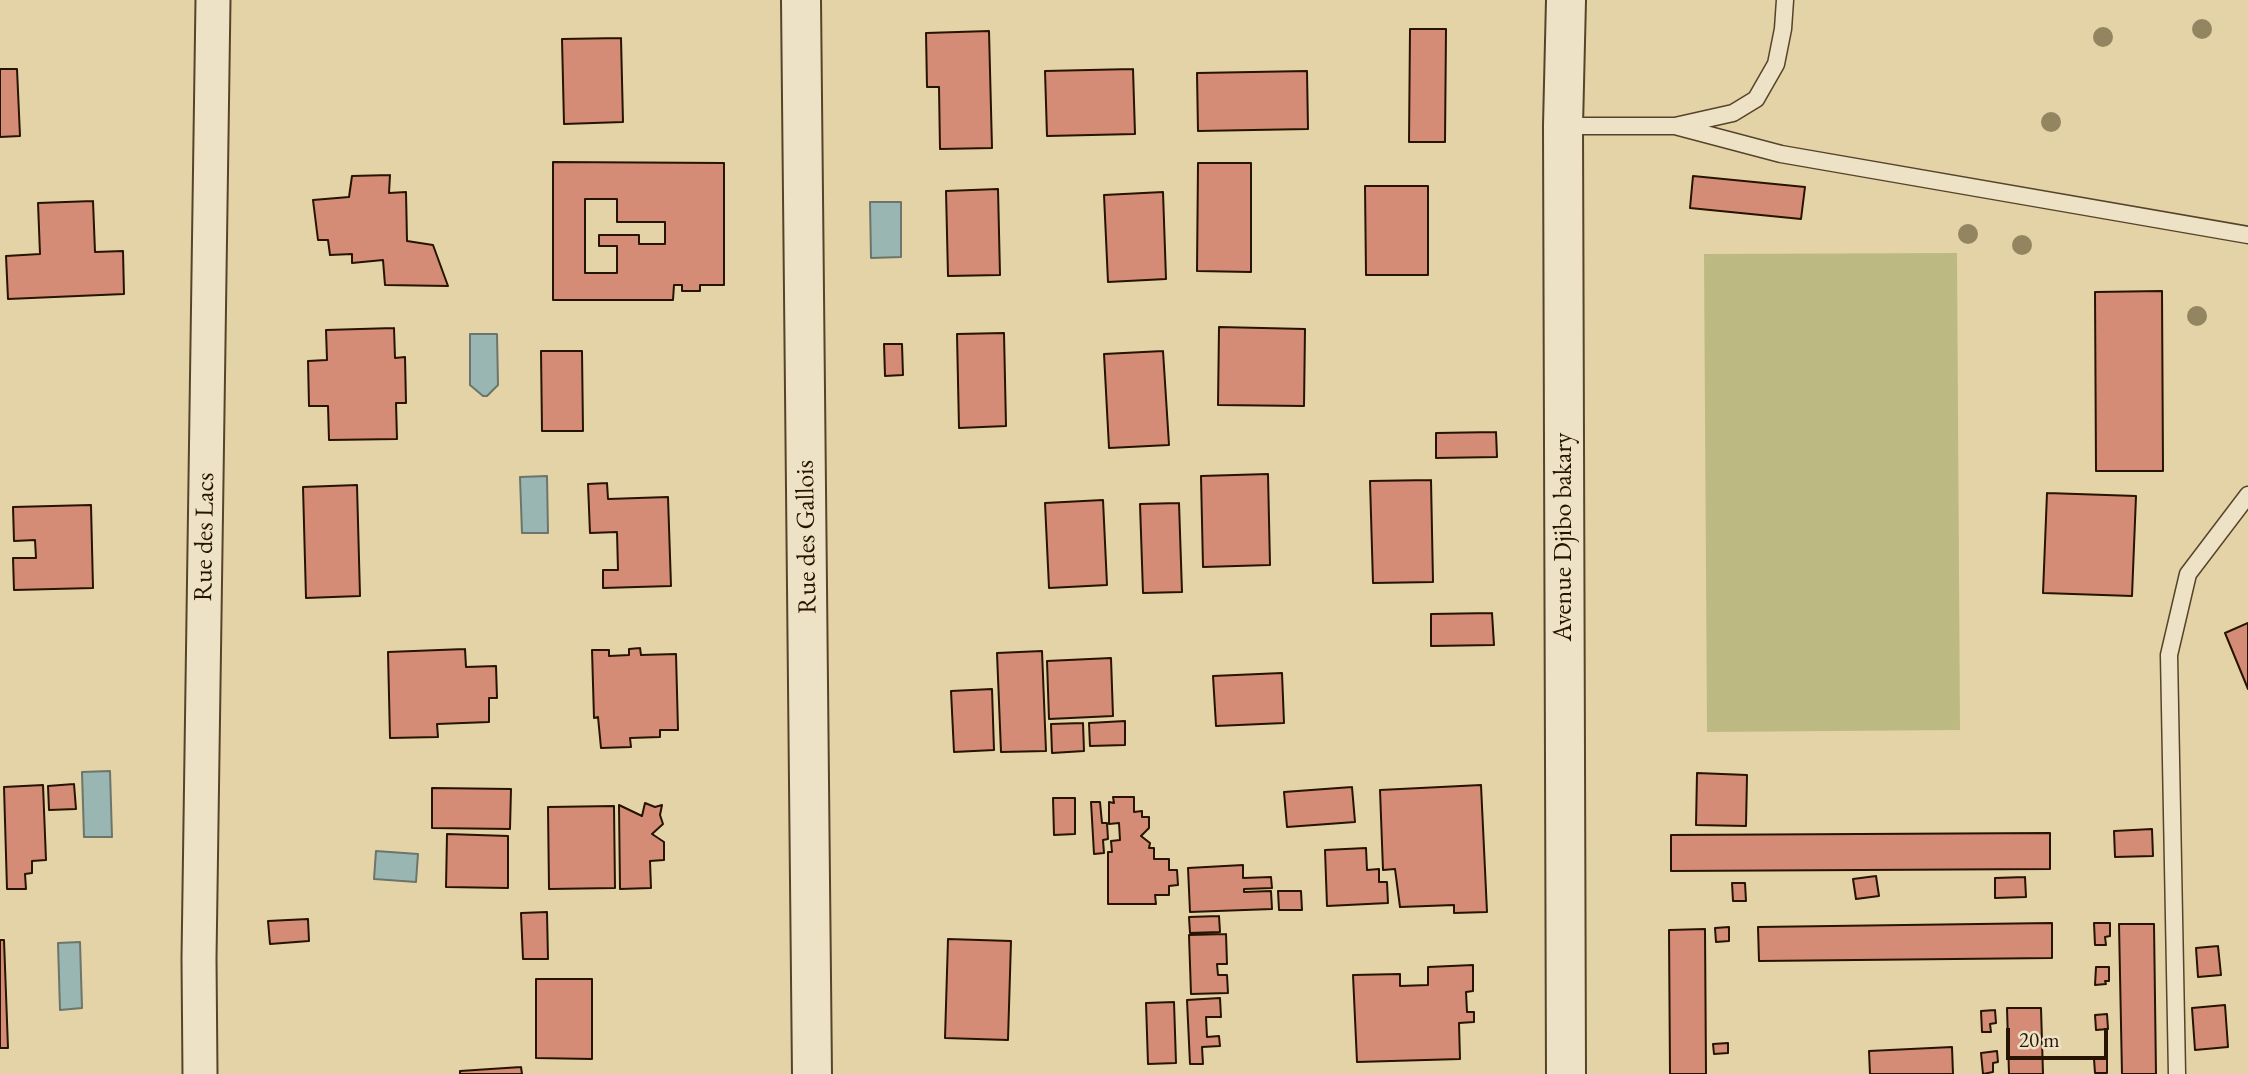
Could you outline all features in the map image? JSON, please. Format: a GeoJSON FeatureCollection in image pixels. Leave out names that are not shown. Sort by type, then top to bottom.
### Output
{"type":"FeatureCollection","features":[{"type":"Feature","properties":{"kind":"street","name":"Rue des Lacs"},"geometry":{"type":"LineString","coordinates":[[200,1074],[199,958],[214,0]]}},
{"type":"Feature","properties":{"kind":"street","name":"Rue des Gallois"},"geometry":{"type":"LineString","coordinates":[[801,0],[812,1074]]}},
{"type":"Feature","properties":{"kind":"street","name":"Avenue Djibo bakary"},"geometry":{"type":"LineString","coordinates":[[1566,0],[1563,126],[1566,1074]]}},
{"type":"Feature","properties":{"kind":"lane"},"geometry":{"type":"LineString","coordinates":[[1563,126],[1675,126],[1733,113],[1756,99],[1776,64],[1785,0]]}},
{"type":"Feature","properties":{"kind":"lane"},"geometry":{"type":"LineString","coordinates":[[1675,126],[1781,154],[2248,235]]}},
{"type":"Feature","properties":{"kind":"lane"},"geometry":{"type":"LineString","coordinates":[[2177,1074],[2169,655],[2188,574],[2248,495]]}},
{"type":"Feature","properties":{"kind":"shaded area"},"geometry":{"type":"Polygon","coordinates":[[[1957,253],[1960,730],[1707,732],[1704,254],[1957,253]]]}},
{"type":"Feature","properties":{"kind":"water"},"geometry":{"type":"Polygon","coordinates":[[[870,202],[901,202],[901,257],[871,258],[870,202]]]}},
{"type":"Feature","properties":{"kind":"water"},"geometry":{"type":"Polygon","coordinates":[[[470,334],[497,334],[498,385],[487,396],[483,396],[470,385],[470,334]]]}},
{"type":"Feature","properties":{"kind":"water"},"geometry":{"type":"Polygon","coordinates":[[[547,476],[548,533],[522,533],[520,477],[547,476]]]}},
{"type":"Feature","properties":{"kind":"water"},"geometry":{"type":"Polygon","coordinates":[[[110,771],[112,837],[84,837],[82,772],[110,771]]]}},
{"type":"Feature","properties":{"kind":"water"},"geometry":{"type":"Polygon","coordinates":[[[376,851],[418,854],[416,882],[374,879],[376,851]]]}},
{"type":"Feature","properties":{"kind":"water"},"geometry":{"type":"Polygon","coordinates":[[[80,942],[82,1008],[60,1010],[58,943],[80,942]]]}},
{"type":"Feature","properties":{"kind":"building"},"geometry":{"type":"Polygon","coordinates":[[[1410,29],[1446,29],[1445,142],[1409,142],[1410,29]]]}},
{"type":"Feature","properties":{"kind":"building"},"geometry":{"type":"Polygon","coordinates":[[[989,31],[992,148],[940,149],[939,87],[927,87],[926,33],[989,31]]]}},
{"type":"Feature","properties":{"kind":"building"},"geometry":{"type":"Polygon","coordinates":[[[621,38],[623,122],[564,124],[562,39],[621,38]]]}},
{"type":"Feature","properties":{"kind":"building"},"geometry":{"type":"Polygon","coordinates":[[[0,69],[17,69],[20,136],[0,137],[0,69]]]}},
{"type":"Feature","properties":{"kind":"building"},"geometry":{"type":"Polygon","coordinates":[[[1133,69],[1135,134],[1047,136],[1045,71],[1133,69]]]}},
{"type":"Feature","properties":{"kind":"building"},"geometry":{"type":"Polygon","coordinates":[[[1307,71],[1308,129],[1198,131],[1197,73],[1307,71]]]}},
{"type":"Feature","properties":{"kind":"building"},"geometry":{"type":"Polygon","coordinates":[[[553,162],[724,163],[724,285],[700,285],[700,291],[682,291],[682,285],[674,285],[673,300],[553,300],[553,162]],[[585,199],[585,273],[617,273],[617,246],[599,246],[599,235],[639,235],[639,244],[665,244],[665,222],[617,222],[617,199],[585,199]]]}},
{"type":"Feature","properties":{"kind":"building"},"geometry":{"type":"Polygon","coordinates":[[[1198,163],[1251,163],[1251,272],[1197,271],[1198,163]]]}},
{"type":"Feature","properties":{"kind":"building"},"geometry":{"type":"Polygon","coordinates":[[[390,175],[389,193],[406,192],[407,241],[433,245],[448,286],[385,285],[383,260],[352,263],[352,254],[330,255],[328,240],[318,240],[313,200],[349,197],[352,176],[390,175]]]}},
{"type":"Feature","properties":{"kind":"building"},"geometry":{"type":"Polygon","coordinates":[[[1693,176],[1805,187],[1801,219],[1690,208],[1693,176]]]}},
{"type":"Feature","properties":{"kind":"building"},"geometry":{"type":"Polygon","coordinates":[[[1365,186],[1428,186],[1428,275],[1366,275],[1365,186]]]}},
{"type":"Feature","properties":{"kind":"building"},"geometry":{"type":"Polygon","coordinates":[[[998,189],[1000,275],[948,276],[946,191],[998,189]]]}},
{"type":"Feature","properties":{"kind":"building"},"geometry":{"type":"Polygon","coordinates":[[[1163,192],[1166,279],[1108,282],[1104,195],[1163,192]]]}},
{"type":"Feature","properties":{"kind":"building"},"geometry":{"type":"Polygon","coordinates":[[[93,201],[95,252],[123,251],[124,294],[8,299],[6,256],[40,254],[38,203],[93,201]]]}},
{"type":"Feature","properties":{"kind":"building"},"geometry":{"type":"Polygon","coordinates":[[[2162,291],[2163,471],[2096,471],[2095,292],[2162,291]]]}},
{"type":"Feature","properties":{"kind":"building"},"geometry":{"type":"Polygon","coordinates":[[[1219,327],[1305,329],[1304,406],[1218,405],[1219,327]]]}},
{"type":"Feature","properties":{"kind":"building"},"geometry":{"type":"Polygon","coordinates":[[[394,328],[395,358],[405,357],[406,403],[396,403],[397,439],[329,440],[328,406],[309,406],[308,361],[327,360],[326,330],[394,328]]]}},
{"type":"Feature","properties":{"kind":"building"},"geometry":{"type":"Polygon","coordinates":[[[1004,333],[1006,426],[959,428],[957,334],[1004,333]]]}},
{"type":"Feature","properties":{"kind":"building"},"geometry":{"type":"Polygon","coordinates":[[[884,344],[902,344],[903,375],[885,376],[884,344]]]}},
{"type":"Feature","properties":{"kind":"building"},"geometry":{"type":"Polygon","coordinates":[[[541,351],[582,351],[583,431],[542,431],[541,351]]]}},
{"type":"Feature","properties":{"kind":"building"},"geometry":{"type":"Polygon","coordinates":[[[1163,351],[1169,445],[1109,448],[1104,354],[1163,351]]]}},
{"type":"Feature","properties":{"kind":"building"},"geometry":{"type":"Polygon","coordinates":[[[1496,432],[1497,457],[1436,458],[1436,433],[1496,432]]]}},
{"type":"Feature","properties":{"kind":"building"},"geometry":{"type":"Polygon","coordinates":[[[1268,474],[1270,565],[1203,567],[1201,476],[1268,474]]]}},
{"type":"Feature","properties":{"kind":"building"},"geometry":{"type":"Polygon","coordinates":[[[1431,480],[1433,582],[1373,583],[1370,481],[1431,480]]]}},
{"type":"Feature","properties":{"kind":"building"},"geometry":{"type":"Polygon","coordinates":[[[607,483],[608,499],[668,497],[671,586],[603,588],[603,570],[618,570],[617,532],[590,533],[588,484],[607,483]]]}},
{"type":"Feature","properties":{"kind":"building"},"geometry":{"type":"Polygon","coordinates":[[[357,485],[360,596],[306,598],[303,487],[357,485]]]}},
{"type":"Feature","properties":{"kind":"building"},"geometry":{"type":"Polygon","coordinates":[[[2047,493],[2136,496],[2132,596],[2043,593],[2047,493]]]}},
{"type":"Feature","properties":{"kind":"building"},"geometry":{"type":"Polygon","coordinates":[[[1103,500],[1107,585],[1049,588],[1045,503],[1103,500]]]}},
{"type":"Feature","properties":{"kind":"building"},"geometry":{"type":"Polygon","coordinates":[[[1179,503],[1182,592],[1143,593],[1140,504],[1179,503]]]}},
{"type":"Feature","properties":{"kind":"building"},"geometry":{"type":"Polygon","coordinates":[[[91,505],[93,588],[14,590],[13,558],[36,558],[35,540],[14,541],[13,507],[91,505]]]}},
{"type":"Feature","properties":{"kind":"building"},"geometry":{"type":"Polygon","coordinates":[[[1492,613],[1494,645],[1431,646],[1431,614],[1492,613]]]}},
{"type":"Feature","properties":{"kind":"building"},"geometry":{"type":"Polygon","coordinates":[[[2248,623],[2248,689],[2225,633],[2248,623]]]}},
{"type":"Feature","properties":{"kind":"building"},"geometry":{"type":"Polygon","coordinates":[[[640,648],[641,655],[676,654],[678,730],[660,730],[660,737],[630,738],[631,747],[601,748],[598,717],[594,718],[592,650],[609,650],[609,656],[629,655],[629,649],[640,648]]]}},
{"type":"Feature","properties":{"kind":"building"},"geometry":{"type":"Polygon","coordinates":[[[465,649],[466,667],[496,666],[497,698],[489,698],[489,722],[437,724],[438,737],[390,738],[388,652],[465,649]]]}},
{"type":"Feature","properties":{"kind":"building"},"geometry":{"type":"Polygon","coordinates":[[[1042,651],[1046,751],[1001,752],[997,653],[1042,651]]]}},
{"type":"Feature","properties":{"kind":"building"},"geometry":{"type":"Polygon","coordinates":[[[1111,658],[1113,716],[1049,719],[1047,661],[1111,658]]]}},
{"type":"Feature","properties":{"kind":"building"},"geometry":{"type":"Polygon","coordinates":[[[1282,673],[1284,723],[1216,726],[1213,676],[1282,673]]]}},
{"type":"Feature","properties":{"kind":"building"},"geometry":{"type":"Polygon","coordinates":[[[992,689],[994,750],[954,752],[951,691],[992,689]]]}},
{"type":"Feature","properties":{"kind":"building"},"geometry":{"type":"Polygon","coordinates":[[[1125,721],[1125,745],[1090,746],[1089,723],[1125,721]]]}},
{"type":"Feature","properties":{"kind":"building"},"geometry":{"type":"Polygon","coordinates":[[[1083,723],[1084,751],[1052,753],[1051,724],[1083,723]]]}},
{"type":"Feature","properties":{"kind":"building"},"geometry":{"type":"Polygon","coordinates":[[[1697,773],[1747,775],[1746,826],[1696,825],[1697,773]]]}},
{"type":"Feature","properties":{"kind":"building"},"geometry":{"type":"Polygon","coordinates":[[[74,784],[76,809],[49,810],[48,786],[74,784]]]}},
{"type":"Feature","properties":{"kind":"building"},"geometry":{"type":"Polygon","coordinates":[[[43,785],[46,860],[32,861],[32,873],[25,874],[26,889],[7,889],[4,787],[43,785]]]}},
{"type":"Feature","properties":{"kind":"building"},"geometry":{"type":"Polygon","coordinates":[[[1481,785],[1487,912],[1454,913],[1454,905],[1400,907],[1395,869],[1383,870],[1380,790],[1481,785]]]}},
{"type":"Feature","properties":{"kind":"building"},"geometry":{"type":"Polygon","coordinates":[[[1352,787],[1355,822],[1287,827],[1284,792],[1352,787]]]}},
{"type":"Feature","properties":{"kind":"building"},"geometry":{"type":"Polygon","coordinates":[[[432,788],[511,789],[510,829],[432,828],[432,788]]]}},
{"type":"Feature","properties":{"kind":"building"},"geometry":{"type":"Polygon","coordinates":[[[1113,797],[1134,797],[1134,812],[1142,811],[1142,817],[1149,817],[1149,828],[1141,836],[1150,843],[1149,848],[1154,848],[1154,859],[1169,859],[1169,870],[1177,870],[1178,885],[1169,886],[1169,895],[1155,895],[1156,904],[1108,904],[1108,852],[1112,852],[1111,841],[1120,840],[1119,823],[1109,824],[1109,802],[1114,803],[1113,797]]]}},
{"type":"Feature","properties":{"kind":"building"},"geometry":{"type":"Polygon","coordinates":[[[1053,798],[1075,798],[1075,834],[1054,835],[1053,798]]]}},
{"type":"Feature","properties":{"kind":"building"},"geometry":{"type":"Polygon","coordinates":[[[1091,802],[1100,802],[1102,823],[1107,823],[1108,839],[1103,840],[1104,853],[1094,854],[1091,802]]]}},
{"type":"Feature","properties":{"kind":"building"},"geometry":{"type":"Polygon","coordinates":[[[645,803],[655,807],[662,805],[660,815],[663,824],[652,834],[664,842],[664,860],[650,861],[651,888],[620,889],[619,805],[642,816],[645,803]]]}},
{"type":"Feature","properties":{"kind":"building"},"geometry":{"type":"Polygon","coordinates":[[[614,806],[615,888],[549,889],[548,807],[614,806]]]}},
{"type":"Feature","properties":{"kind":"building"},"geometry":{"type":"Polygon","coordinates":[[[2152,829],[2153,856],[2115,857],[2114,831],[2152,829]]]}},
{"type":"Feature","properties":{"kind":"building"},"geometry":{"type":"Polygon","coordinates":[[[2050,833],[2050,869],[1671,871],[1671,835],[2050,833]]]}},
{"type":"Feature","properties":{"kind":"building"},"geometry":{"type":"Polygon","coordinates":[[[447,834],[508,836],[508,888],[446,887],[447,834]]]}},
{"type":"Feature","properties":{"kind":"building"},"geometry":{"type":"Polygon","coordinates":[[[1366,848],[1367,870],[1379,869],[1379,882],[1387,882],[1388,903],[1327,906],[1325,850],[1366,848]]]}},
{"type":"Feature","properties":{"kind":"building"},"geometry":{"type":"Polygon","coordinates":[[[1243,865],[1243,878],[1271,877],[1272,888],[1244,889],[1244,892],[1271,891],[1272,909],[1190,912],[1188,868],[1243,865]]]}},
{"type":"Feature","properties":{"kind":"building"},"geometry":{"type":"Polygon","coordinates":[[[1876,876],[1879,896],[1856,899],[1853,879],[1876,876]]]}},
{"type":"Feature","properties":{"kind":"building"},"geometry":{"type":"Polygon","coordinates":[[[2025,877],[2026,897],[1995,898],[1995,878],[2025,877]]]}},
{"type":"Feature","properties":{"kind":"building"},"geometry":{"type":"Polygon","coordinates":[[[1732,883],[1745,883],[1746,901],[1733,901],[1732,883]]]}},
{"type":"Feature","properties":{"kind":"building"},"geometry":{"type":"Polygon","coordinates":[[[1278,891],[1301,891],[1302,910],[1279,910],[1278,891]]]}},
{"type":"Feature","properties":{"kind":"building"},"geometry":{"type":"Polygon","coordinates":[[[547,912],[548,959],[523,959],[521,913],[547,912]]]}},
{"type":"Feature","properties":{"kind":"building"},"geometry":{"type":"Polygon","coordinates":[[[1219,916],[1220,932],[1190,933],[1189,917],[1219,916]]]}},
{"type":"Feature","properties":{"kind":"building"},"geometry":{"type":"Polygon","coordinates":[[[308,919],[309,941],[270,944],[268,921],[308,919]]]}},
{"type":"Feature","properties":{"kind":"building"},"geometry":{"type":"Polygon","coordinates":[[[2052,923],[2052,958],[1759,961],[1758,927],[2052,923]]]}},
{"type":"Feature","properties":{"kind":"building"},"geometry":{"type":"Polygon","coordinates":[[[2094,923],[2110,923],[2110,936],[2105,937],[2106,945],[2095,945],[2094,923]]]}},
{"type":"Feature","properties":{"kind":"building"},"geometry":{"type":"Polygon","coordinates":[[[2119,924],[2154,924],[2156,1074],[2122,1074],[2119,924]]]}},
{"type":"Feature","properties":{"kind":"building"},"geometry":{"type":"Polygon","coordinates":[[[1729,927],[1729,941],[1716,942],[1715,928],[1729,927]]]}},
{"type":"Feature","properties":{"kind":"building"},"geometry":{"type":"Polygon","coordinates":[[[1705,929],[1706,1074],[1670,1074],[1669,930],[1705,929]]]}},
{"type":"Feature","properties":{"kind":"building"},"geometry":{"type":"Polygon","coordinates":[[[1226,934],[1227,964],[1217,964],[1218,975],[1227,975],[1228,993],[1191,994],[1189,935],[1226,934]]]}},
{"type":"Feature","properties":{"kind":"building"},"geometry":{"type":"Polygon","coordinates":[[[948,939],[1011,941],[1008,1040],[945,1038],[948,939]]]}},
{"type":"Feature","properties":{"kind":"building"},"geometry":{"type":"Polygon","coordinates":[[[0,940],[4,940],[8,1048],[0,1048],[0,940]]]}},
{"type":"Feature","properties":{"kind":"building"},"geometry":{"type":"Polygon","coordinates":[[[2218,946],[2221,975],[2198,977],[2196,948],[2218,946]]]}},
{"type":"Feature","properties":{"kind":"building"},"geometry":{"type":"Polygon","coordinates":[[[1473,965],[1473,991],[1466,992],[1467,1012],[1474,1012],[1474,1022],[1459,1023],[1460,1059],[1357,1062],[1353,975],[1400,974],[1400,986],[1428,985],[1428,967],[1473,965]]]}},
{"type":"Feature","properties":{"kind":"building"},"geometry":{"type":"Polygon","coordinates":[[[2096,967],[2109,967],[2109,981],[2105,981],[2106,984],[2095,985],[2096,967]]]}},
{"type":"Feature","properties":{"kind":"building"},"geometry":{"type":"Polygon","coordinates":[[[536,979],[592,979],[592,1059],[536,1058],[536,979]]]}},
{"type":"Feature","properties":{"kind":"building"},"geometry":{"type":"Polygon","coordinates":[[[1220,998],[1221,1017],[1206,1017],[1207,1037],[1219,1036],[1220,1046],[1202,1047],[1203,1064],[1190,1064],[1187,1000],[1220,998]]]}},
{"type":"Feature","properties":{"kind":"building"},"geometry":{"type":"Polygon","coordinates":[[[1174,1002],[1176,1063],[1148,1064],[1146,1003],[1174,1002]]]}},
{"type":"Feature","properties":{"kind":"building"},"geometry":{"type":"Polygon","coordinates":[[[2225,1005],[2228,1047],[2195,1050],[2192,1008],[2225,1005]]]}},
{"type":"Feature","properties":{"kind":"building"},"geometry":{"type":"Polygon","coordinates":[[[2007,1008],[2041,1008],[2043,1074],[2009,1074],[2007,1008]]]}},
{"type":"Feature","properties":{"kind":"building"},"geometry":{"type":"Polygon","coordinates":[[[1995,1010],[1996,1023],[1990,1024],[1991,1032],[1982,1032],[1981,1011],[1995,1010]]]}},
{"type":"Feature","properties":{"kind":"building"},"geometry":{"type":"Polygon","coordinates":[[[2107,1014],[2108,1029],[2096,1030],[2095,1015],[2107,1014]]]}},
{"type":"Feature","properties":{"kind":"building"},"geometry":{"type":"Polygon","coordinates":[[[1728,1043],[1728,1053],[1714,1054],[1713,1044],[1728,1043]]]}},
{"type":"Feature","properties":{"kind":"building"},"geometry":{"type":"Polygon","coordinates":[[[1952,1047],[1953,1074],[1870,1074],[1869,1051],[1952,1047]]]}},
{"type":"Feature","properties":{"kind":"building"},"geometry":{"type":"Polygon","coordinates":[[[1997,1051],[1998,1062],[1993,1063],[1993,1072],[1983,1074],[1981,1053],[1997,1051]]]}},
{"type":"Feature","properties":{"kind":"building"},"geometry":{"type":"Polygon","coordinates":[[[2107,1058],[2107,1073],[2095,1073],[2094,1059],[2107,1058]]]}},
{"type":"Feature","properties":{"kind":"building"},"geometry":{"type":"Polygon","coordinates":[[[521,1067],[522,1074],[460,1074],[460,1071],[521,1067]]]}}]}
